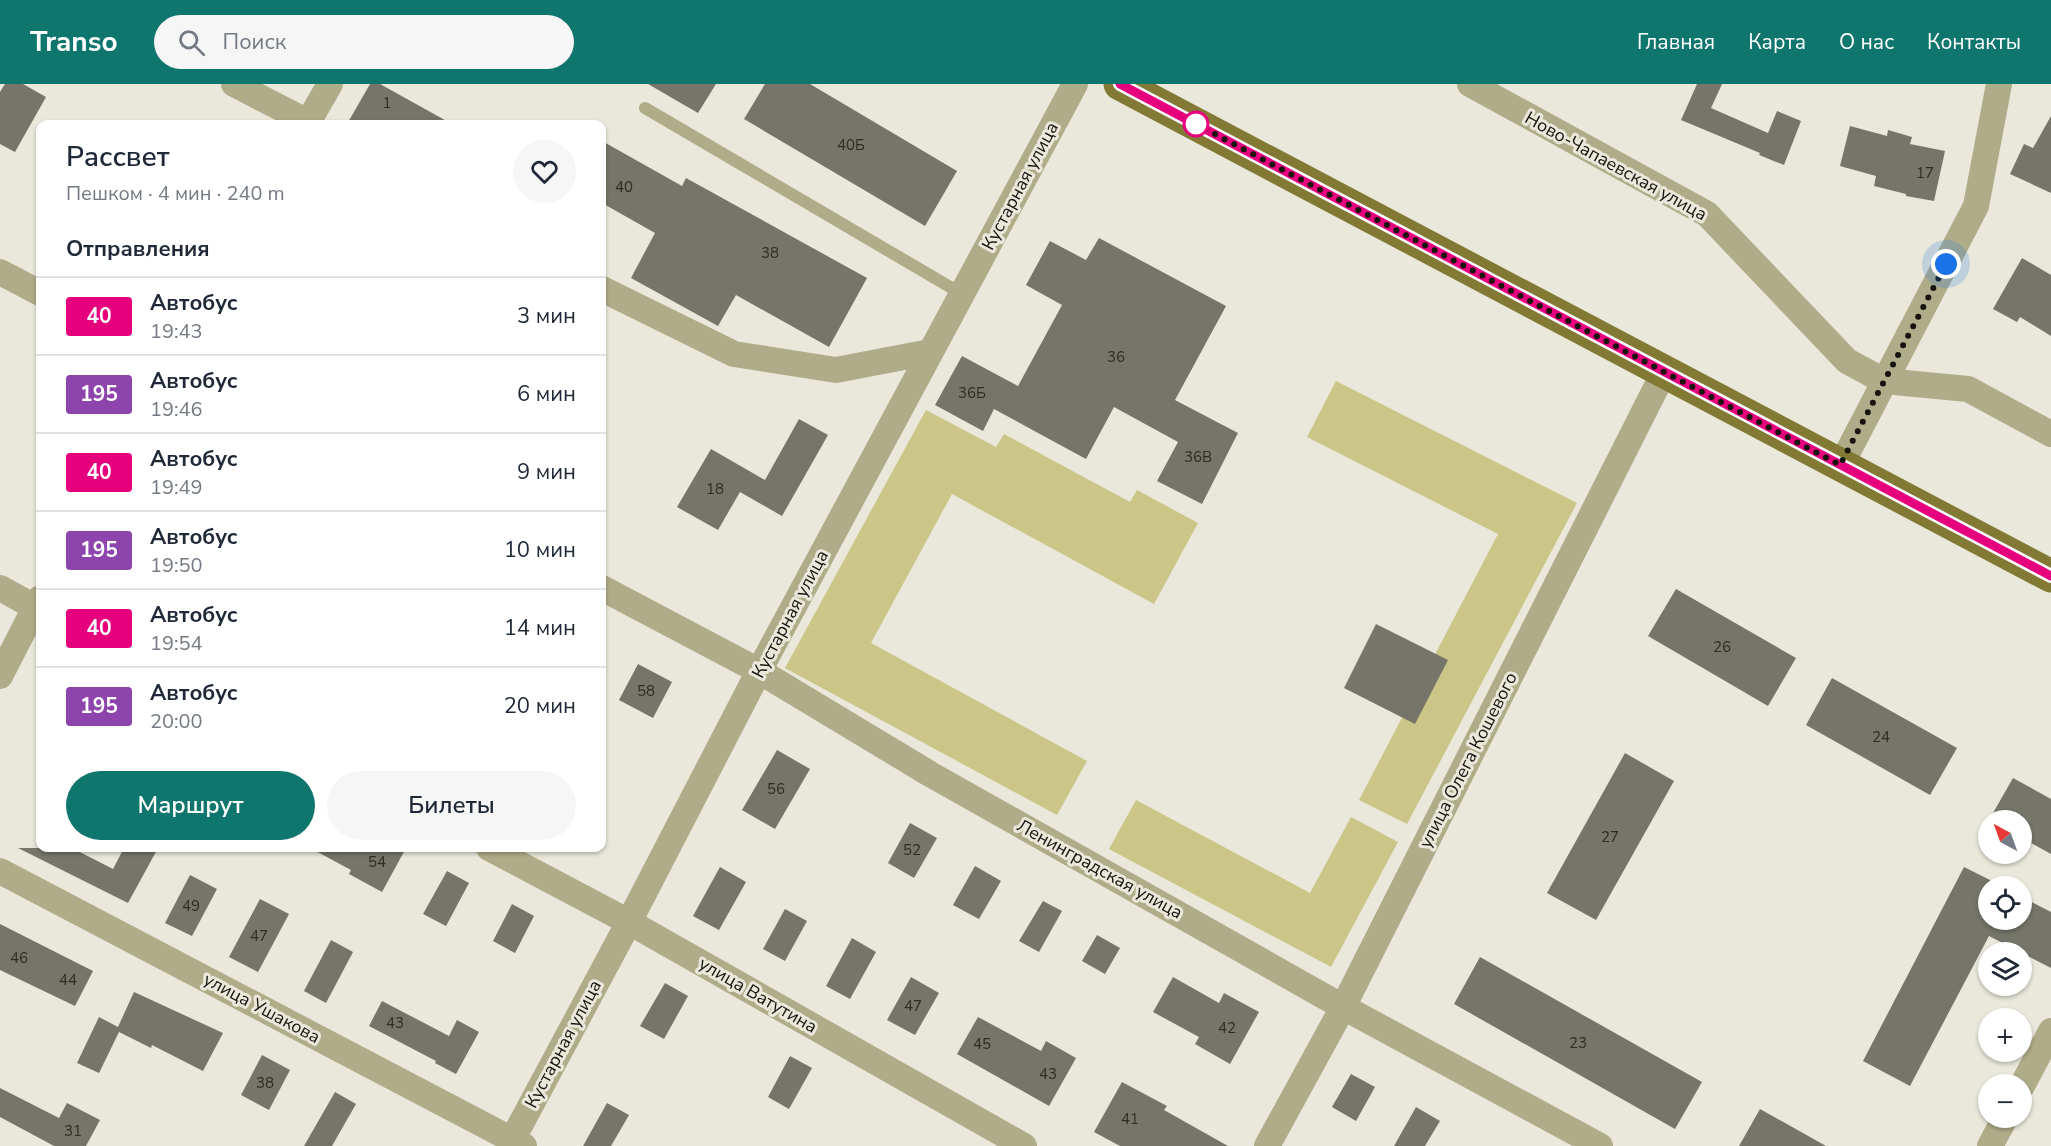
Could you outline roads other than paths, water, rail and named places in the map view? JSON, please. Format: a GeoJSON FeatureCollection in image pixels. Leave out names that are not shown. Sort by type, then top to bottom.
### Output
{"type":"FeatureCollection","features":[{"type":"Feature","properties":{"kind":"main road"},"geometry":{"type":"LineString","coordinates":[[1120,84],[2051,576]]}},
{"type":"Feature","properties":{"kind":"street"},"geometry":{"type":"LineString","coordinates":[[234,84],[301,120]]}},
{"type":"Feature","properties":{"kind":"street"},"geometry":{"type":"LineString","coordinates":[[310,120],[330,84]]}},
{"type":"Feature","properties":{"kind":"street","name":"Кустарная улица"},"geometry":{"type":"LineString","coordinates":[[515,1144],[759,671],[1075,84]]}},
{"type":"Feature","properties":{"kind":"street","name":"Ново-Чапаевская улица"},"geometry":{"type":"LineString","coordinates":[[1470,84],[1707,214],[1847,361],[1884,381],[1968,389],[2051,434]]}},
{"type":"Feature","properties":{"kind":"street"},"geometry":{"type":"LineString","coordinates":[[1840,465],[1976,206],[1998,84]]}},
{"type":"Feature","properties":{"kind":"street"},"geometry":{"type":"LineString","coordinates":[[0,272],[36,292]]}},
{"type":"Feature","properties":{"kind":"street"},"geometry":{"type":"LineString","coordinates":[[606,291],[734,354],[836,370],[930,352]]}},
{"type":"Feature","properties":{"kind":"street","name":"улица Олега Кошевого"},"geometry":{"type":"LineString","coordinates":[[1267,1146],[1343,1007],[1664,372]]}},
{"type":"Feature","properties":{"kind":"street"},"geometry":{"type":"LineString","coordinates":[[0,588],[36,604]]}},
{"type":"Feature","properties":{"kind":"street","name":"Ленинградская улица"},"geometry":{"type":"LineString","coordinates":[[606,590],[759,671],[930,774],[1343,1007],[1600,1146]]}},
{"type":"Feature","properties":{"kind":"street"},"geometry":{"type":"LineString","coordinates":[[0,676],[36,610]]}},
{"type":"Feature","properties":{"kind":"street","name":"улица Ватутина"},"geometry":{"type":"LineString","coordinates":[[497,852],[629,922],[1024,1146]]}},
{"type":"Feature","properties":{"kind":"street","name":"улица Ушакова"},"geometry":{"type":"LineString","coordinates":[[0,871],[515,1144]]}},
{"type":"Feature","properties":{"kind":"street"},"geometry":{"type":"LineString","coordinates":[[2028,1074],[2051,1031]]}},
{"type":"Feature","properties":{"kind":"street"},"geometry":{"type":"LineString","coordinates":[[1990,1146],[2000,1128]]}},
{"type":"Feature","properties":{"kind":"lane"},"geometry":{"type":"LineString","coordinates":[[645,108],[962,294]]}}]}
